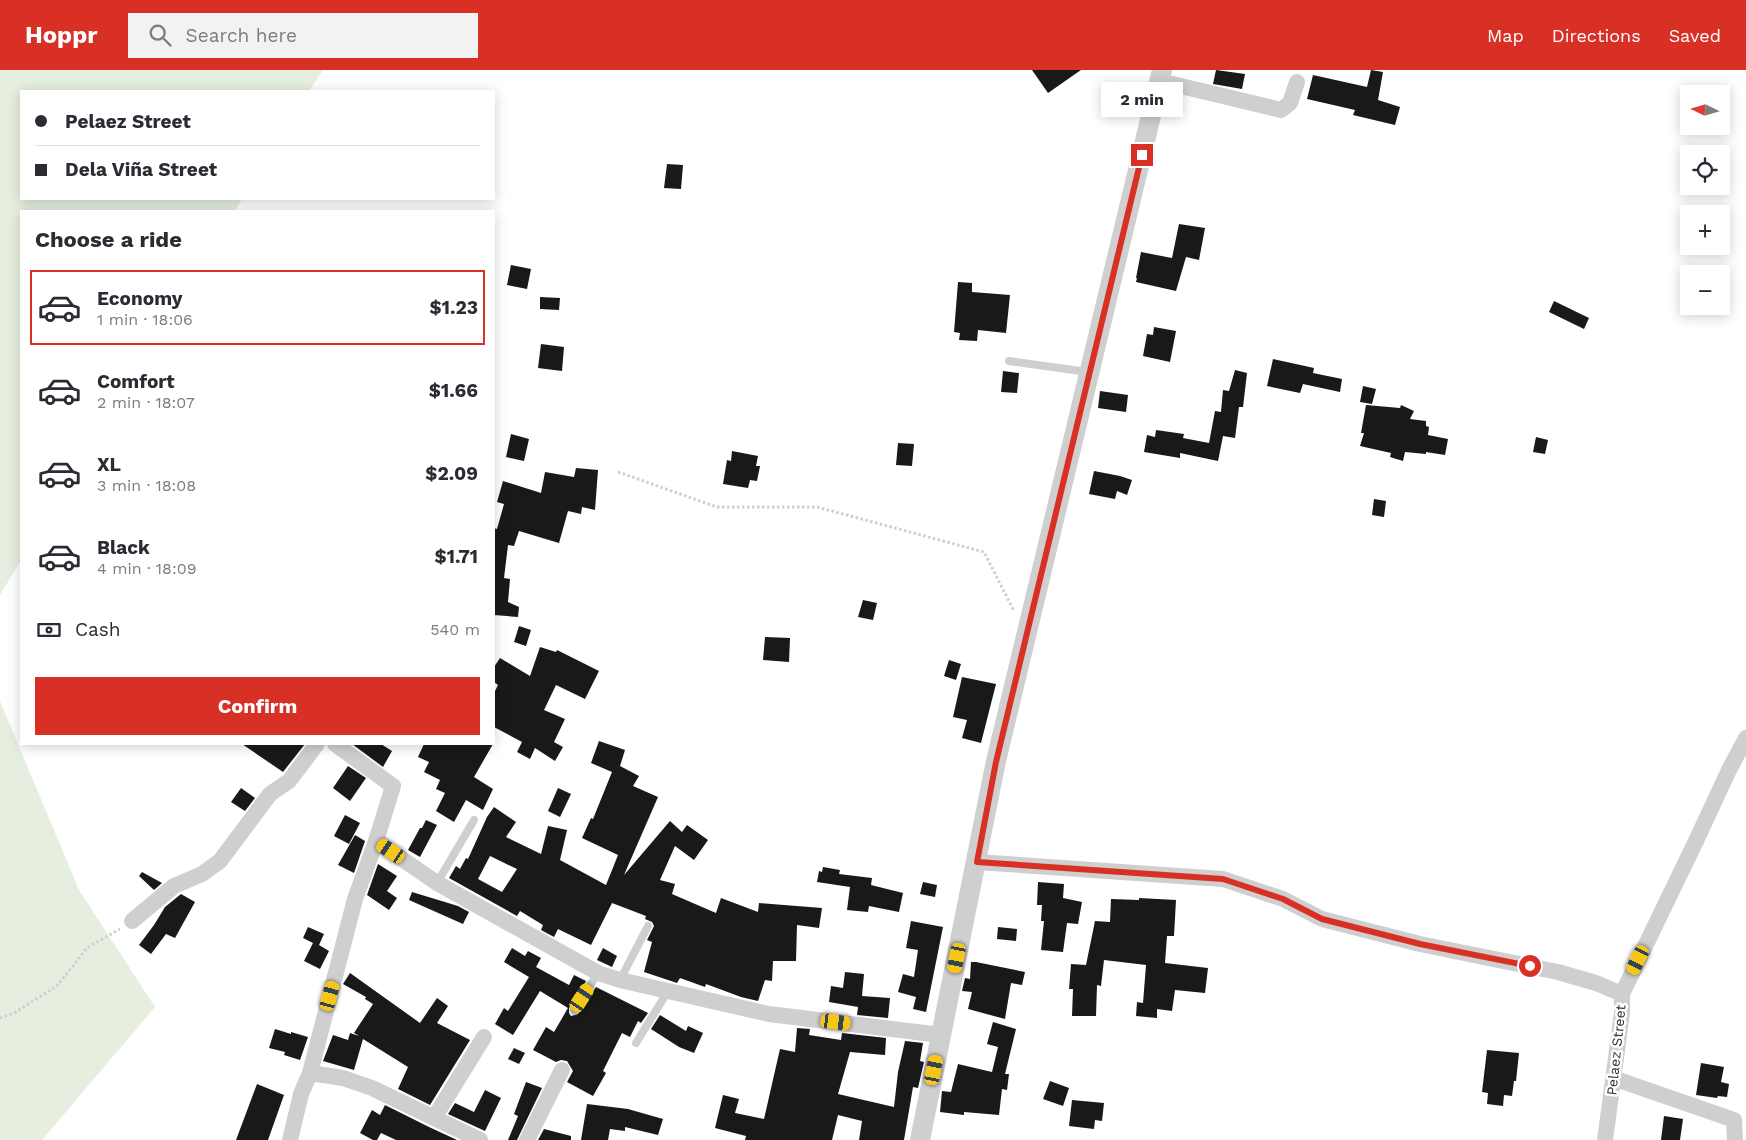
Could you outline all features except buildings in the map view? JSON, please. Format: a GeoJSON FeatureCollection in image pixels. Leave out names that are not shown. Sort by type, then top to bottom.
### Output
{"type":"FeatureCollection","features":[{"type":"Feature","properties":{"kind":"street"},"geometry":{"type":"LineString","coordinates":[[920,1140],[996,762],[1161,75],[1281,110],[1290,103],[1298,82]]}},
{"type":"Feature","properties":{"kind":"street"},"geometry":{"type":"LineString","coordinates":[[1622,994],[1746,738]]}},
{"type":"Feature","properties":{"kind":"street"},"geometry":{"type":"LineString","coordinates":[[132,921],[174,886],[202,874],[220,861],[270,794],[289,781],[316,745]]}},
{"type":"Feature","properties":{"kind":"street"},"geometry":{"type":"LineString","coordinates":[[290,1140],[301,1094],[310,1073],[355,899],[393,786],[336,745]]}},
{"type":"Feature","properties":{"kind":"street"},"geometry":{"type":"LineString","coordinates":[[376,841],[437,883],[598,973],[620,980],[769,1014],[942,1036]]}},
{"type":"Feature","properties":{"kind":"street","name":"Pelaez Street"},"geometry":{"type":"LineString","coordinates":[[977,862],[1223,879],[1283,899],[1322,919],[1420,944],[1558,972],[1596,983],[1622,994],[1622,1013],[1605,1140]]}},
{"type":"Feature","properties":{"kind":"street"},"geometry":{"type":"LineString","coordinates":[[434,1118],[484,1037]]}},
{"type":"Feature","properties":{"kind":"street"},"geometry":{"type":"LineString","coordinates":[[527,1140],[562,1070]]}},
{"type":"Feature","properties":{"kind":"street"},"geometry":{"type":"LineString","coordinates":[[310,1073],[343,1078],[372,1088],[480,1140]]}},
{"type":"Feature","properties":{"kind":"street"},"geometry":{"type":"LineString","coordinates":[[1613,1078],[1734,1120],[1735,1140]]}},
{"type":"Feature","properties":{"kind":"lane"},"geometry":{"type":"LineString","coordinates":[[1009,361],[1090,373]]}},
{"type":"Feature","properties":{"kind":"lane"},"geometry":{"type":"LineString","coordinates":[[437,883],[474,820]]}},
{"type":"Feature","properties":{"kind":"lane"},"geometry":{"type":"LineString","coordinates":[[620,980],[648,926]]}},
{"type":"Feature","properties":{"kind":"lane"},"geometry":{"type":"LineString","coordinates":[[574,1011],[598,973]]}},
{"type":"Feature","properties":{"kind":"lane"},"geometry":{"type":"LineString","coordinates":[[636,1043],[668,991]]}},
{"type":"Feature","properties":{"kind":"path"},"geometry":{"type":"LineString","coordinates":[[618,472],[717,507],[817,507],[984,552],[1026,637]]}},
{"type":"Feature","properties":{"kind":"path"},"geometry":{"type":"LineString","coordinates":[[0,1018],[14,1012],[57,986],[87,948],[132,921]]}},
{"type":"Feature","properties":{"kind":"green space"},"geometry":{"type":"Polygon","coordinates":[[[0,70],[323,70],[310,90],[20,90],[20,200],[241,200],[236,210],[20,210],[20,562],[0,595],[0,70]]]}},
{"type":"Feature","properties":{"kind":"green space"},"geometry":{"type":"Polygon","coordinates":[[[0,701],[79,890],[155,1007],[42,1140],[0,1140],[0,701]]]}},
{"type":"Feature","properties":{"kind":"route"},"geometry":{"type":"LineString","coordinates":[[1142,155],[996,762],[977,862],[1223,879],[1283,899],[1322,919],[1420,944],[1530,966]]}}]}
